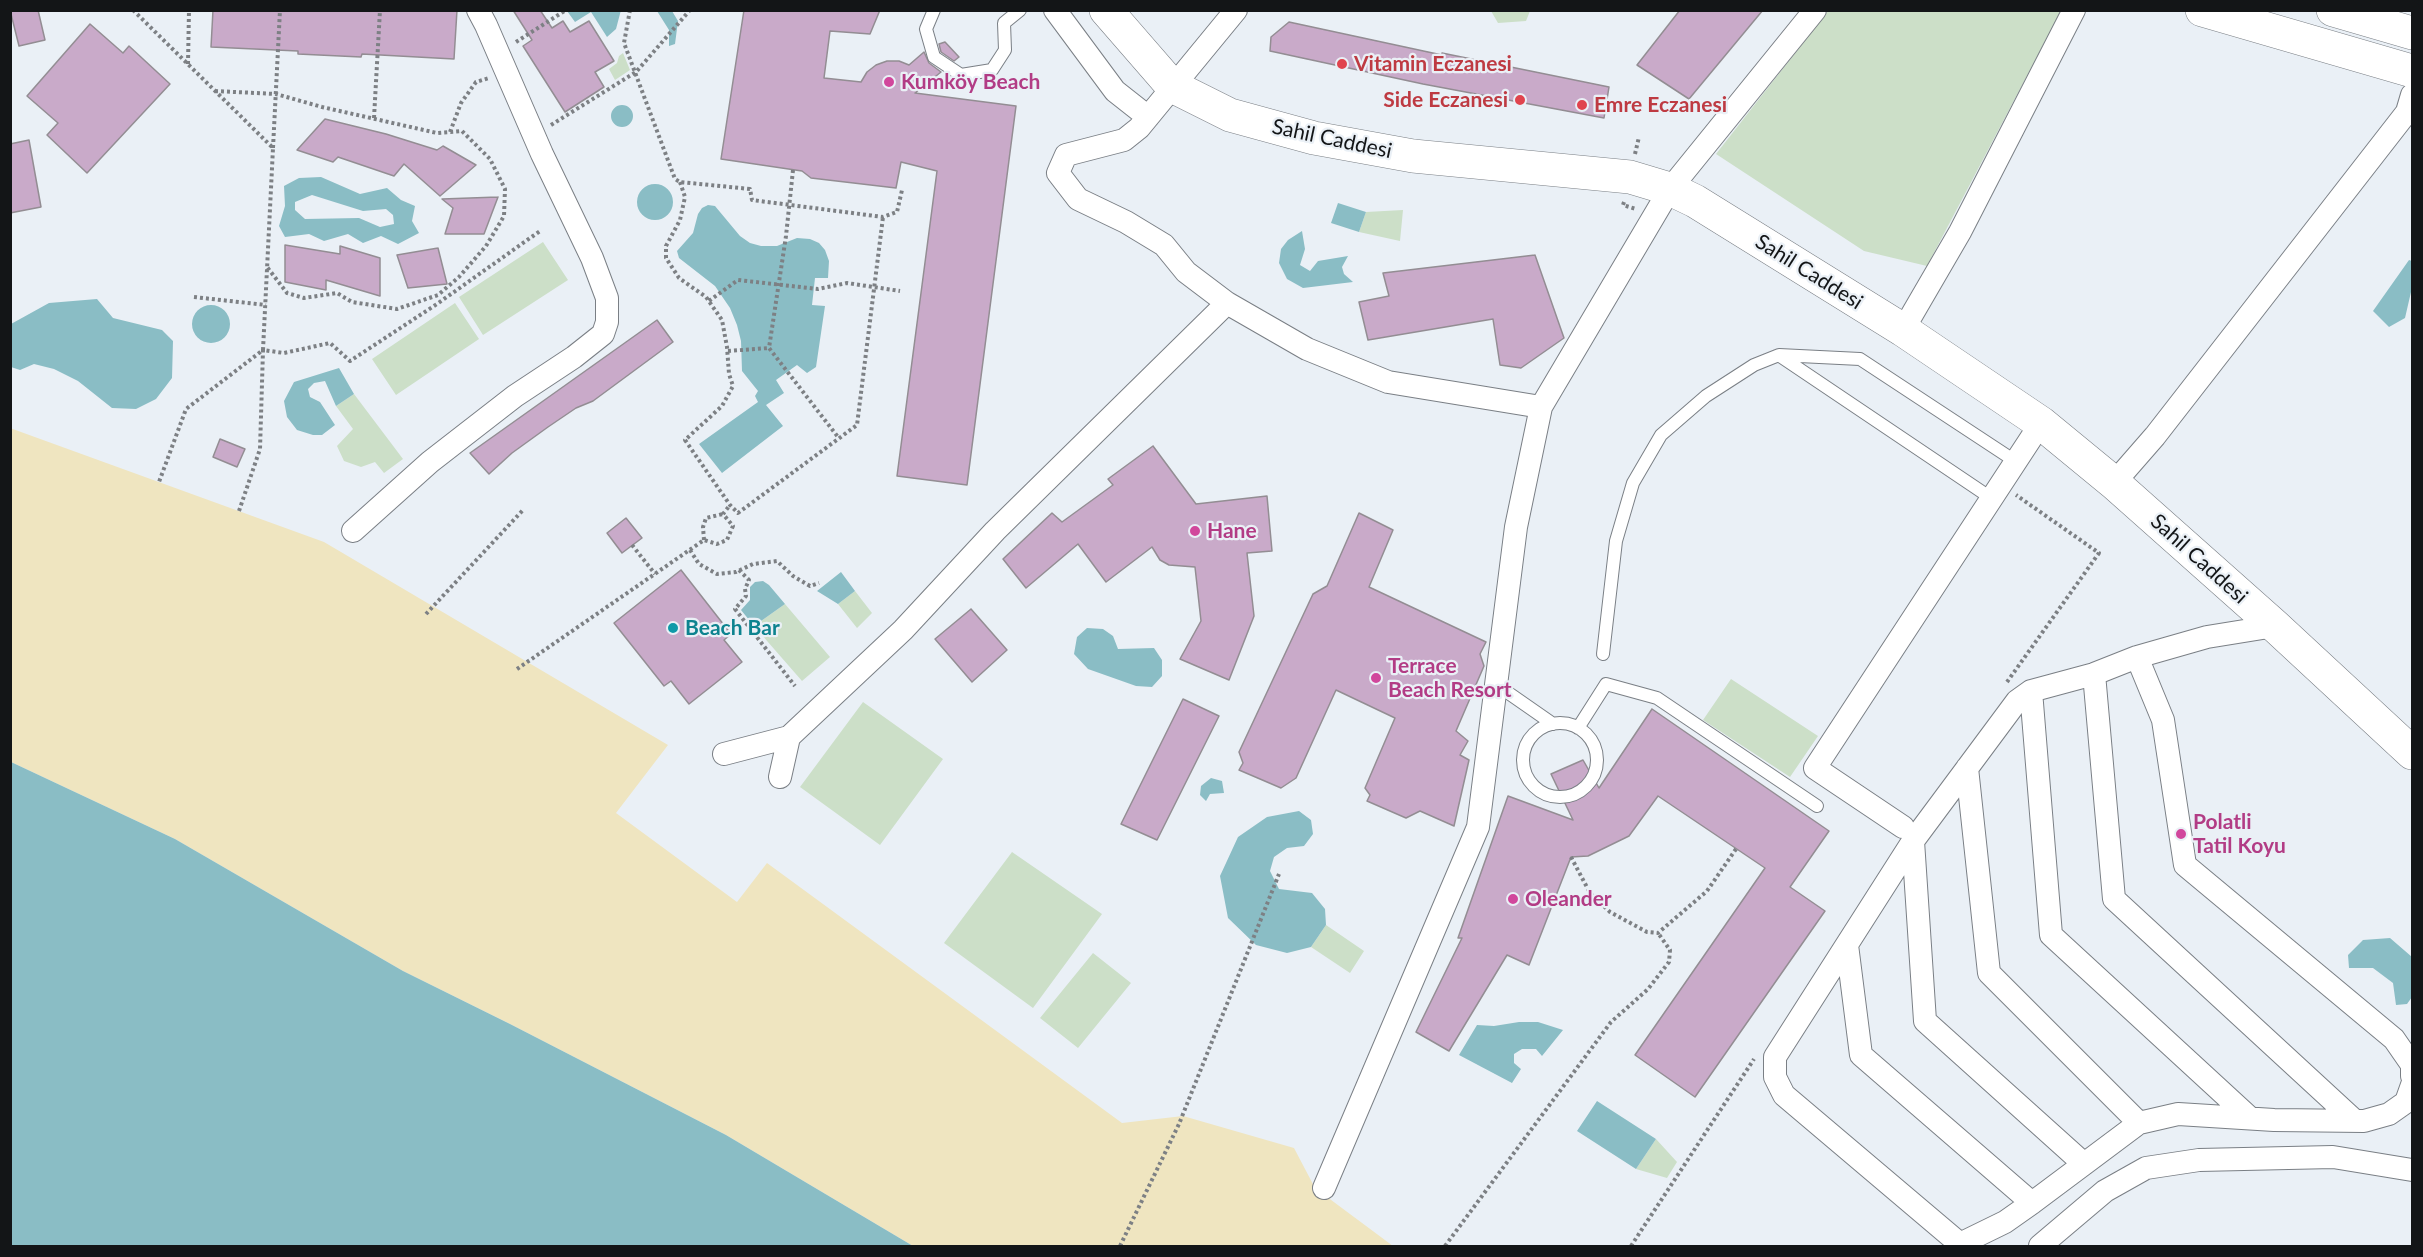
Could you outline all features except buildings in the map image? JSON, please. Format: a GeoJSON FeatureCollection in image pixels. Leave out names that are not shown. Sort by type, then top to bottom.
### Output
{"type":"FeatureCollection","features":[{"type":"Feature","properties":{"kind":"main road","name":"Sahil Caddesi"},"geometry":{"type":"LineString","coordinates":[[1106,10],[1172,86],[1230,115],[1314,138],[1413,156],[1630,177],[1670,189],[1705,207],[1903,330],[2041,423],[2114,483],[2275,626],[2412,753]]}},
{"type":"Feature","properties":{"kind":"main road"},"geometry":{"type":"LineString","coordinates":[[2202,10],[2412,71]]}},
{"type":"Feature","properties":{"kind":"main road"},"geometry":{"type":"LineString","coordinates":[[2332,10],[2412,33]]}},
{"type":"Feature","properties":{"kind":"street"},"geometry":{"type":"LineString","coordinates":[[353,531],[430,462],[515,396],[574,357],[603,334],[607,322],[608,298],[592,258],[542,154],[478,10]]}},
{"type":"Feature","properties":{"kind":"street"},"geometry":{"type":"LineString","coordinates":[[1054,10],[1115,91],[1148,117]]}},
{"type":"Feature","properties":{"kind":"street"},"geometry":{"type":"LineString","coordinates":[[1236,10],[1148,117],[1124,140],[1066,155],[1058,173],[1078,199],[1126,222],[1164,245],[1186,273],[1227,303],[1307,349],[1388,382],[1541,407]]}},
{"type":"Feature","properties":{"kind":"street"},"geometry":{"type":"LineString","coordinates":[[1324,1188],[1478,827],[1516,527],[1541,407],[1670,189],[1815,10]]}},
{"type":"Feature","properties":{"kind":"street"},"geometry":{"type":"LineString","coordinates":[[1903,330],[1960,232],[2074,10]]}},
{"type":"Feature","properties":{"kind":"street"},"geometry":{"type":"LineString","coordinates":[[2114,483],[2155,436],[2407,112],[2412,95]]}},
{"type":"Feature","properties":{"kind":"street"},"geometry":{"type":"LineString","coordinates":[[724,754],[789,737],[903,630],[995,531],[1227,303]]}},
{"type":"Feature","properties":{"kind":"street"},"geometry":{"type":"LineString","coordinates":[[2041,423],[1815,768],[1908,834],[1925,1021],[2084,1164]]}},
{"type":"Feature","properties":{"kind":"street"},"geometry":{"type":"LineString","coordinates":[[2275,626],[2207,637],[2137,657],[2094,674],[2031,691],[2017,701],[1967,768],[1908,834],[1847,945],[1775,1057],[1775,1077],[1784,1095],[1960,1244],[2005,1222],[2139,1123],[2178,1114],[2364,1121],[2389,1114],[2406,1102],[2412,1085]]}},
{"type":"Feature","properties":{"kind":"street"},"geometry":{"type":"LineString","coordinates":[[2137,657],[2163,720],[2185,866],[2394,1039],[2412,1065],[2412,1076]]}},
{"type":"Feature","properties":{"kind":"street"},"geometry":{"type":"LineString","coordinates":[[2094,674],[2114,899],[2355,1121]]}},
{"type":"Feature","properties":{"kind":"street"},"geometry":{"type":"LineString","coordinates":[[2031,691],[2051,934],[2250,1118]]}},
{"type":"Feature","properties":{"kind":"street"},"geometry":{"type":"LineString","coordinates":[[780,777],[789,737]]}},
{"type":"Feature","properties":{"kind":"street"},"geometry":{"type":"LineString","coordinates":[[1967,768],[1989,973],[2139,1123]]}},
{"type":"Feature","properties":{"kind":"street"},"geometry":{"type":"LineString","coordinates":[[1847,945],[1861,1055],[2032,1203]]}},
{"type":"Feature","properties":{"kind":"street"},"geometry":{"type":"LineString","coordinates":[[2040,1246],[2105,1191],[2146,1168],[2199,1161],[2333,1157],[2412,1170]]}},
{"type":"Feature","properties":{"kind":"lane"},"geometry":{"type":"LineString","coordinates":[[934,10],[926,29],[934,57],[961,75],[992,70],[1005,50],[1004,23],[1020,10]]}},
{"type":"Feature","properties":{"kind":"lane"},"geometry":{"type":"LineString","coordinates":[[1779,355],[1996,491]]}},
{"type":"Feature","properties":{"kind":"lane"},"geometry":{"type":"LineString","coordinates":[[1603,654],[1617,542],[1633,483],[1661,435],[1706,396],[1754,365],[1779,355],[1860,359],[2015,461]]}},
{"type":"Feature","properties":{"kind":"lane"},"geometry":{"type":"LineString","coordinates":[[1578,728],[1606,684],[1657,698],[1817,806]]}},
{"type":"Feature","properties":{"kind":"lane"},"geometry":{"type":"LineString","coordinates":[[1497,685],[1553,724]]}},
{"type":"Feature","properties":{"kind":"lane"},"geometry":{"type":"LineString","coordinates":[[1553,724],[1566,724],[1578,728],[1588,736],[1597,760],[1595,773],[1589,784],[1579,792],[1567,797],[1543,794],[1526,778],[1522,767],[1526,744],[1542,728],[1553,724]]}},
{"type":"Feature","properties":{"kind":"path"},"geometry":{"type":"LineString","coordinates":[[133,10],[273,148]]}},
{"type":"Feature","properties":{"kind":"path"},"geometry":{"type":"LineString","coordinates":[[188,65],[189,10]]}},
{"type":"Feature","properties":{"kind":"path"},"geometry":{"type":"LineString","coordinates":[[239,511],[260,449],[280,10]]}},
{"type":"Feature","properties":{"kind":"path"},"geometry":{"type":"LineString","coordinates":[[374,118],[380,10]]}},
{"type":"Feature","properties":{"kind":"path"},"geometry":{"type":"LineString","coordinates":[[630,10],[624,43],[675,179],[680,182],[750,189],[752,200],[882,218],[897,212],[902,190]]}},
{"type":"Feature","properties":{"kind":"path"},"geometry":{"type":"LineString","coordinates":[[547,127],[636,72],[690,10]]}},
{"type":"Feature","properties":{"kind":"path"},"geometry":{"type":"LineString","coordinates":[[510,45],[566,11]]}},
{"type":"Feature","properties":{"kind":"path"},"geometry":{"type":"LineString","coordinates":[[450,132],[461,103],[476,82],[507,73]]}},
{"type":"Feature","properties":{"kind":"path"},"geometry":{"type":"LineString","coordinates":[[214,91],[276,94],[322,107],[437,133],[462,131],[490,159],[505,189],[504,216],[486,246],[459,277],[438,295],[396,309],[352,302],[337,293],[304,297],[287,292],[267,267]]}},
{"type":"Feature","properties":{"kind":"path"},"geometry":{"type":"LineString","coordinates":[[793,170],[770,346],[838,437]]}},
{"type":"Feature","properties":{"kind":"path"},"geometry":{"type":"LineString","coordinates":[[680,182],[685,197],[680,220],[666,246],[666,258],[679,278],[706,297],[722,320],[728,351],[729,374],[733,386],[722,406],[685,440],[738,513],[857,425],[882,218]]}},
{"type":"Feature","properties":{"kind":"path"},"geometry":{"type":"LineString","coordinates":[[159,482],[186,409],[263,350],[284,353],[330,343],[350,361],[437,304],[540,231]]}},
{"type":"Feature","properties":{"kind":"path"},"geometry":{"type":"LineString","coordinates":[[709,301],[738,280],[818,289],[847,283],[900,291]]}},
{"type":"Feature","properties":{"kind":"path"},"geometry":{"type":"LineString","coordinates":[[194,297],[266,305]]}},
{"type":"Feature","properties":{"kind":"path"},"geometry":{"type":"LineString","coordinates":[[728,351],[770,346]]}},
{"type":"Feature","properties":{"kind":"path"},"geometry":{"type":"LineString","coordinates":[[1996,491],[2099,553],[2004,685]]}},
{"type":"Feature","properties":{"kind":"path"},"geometry":{"type":"LineString","coordinates":[[704,540],[703,527],[706,518],[723,514],[730,505]]}},
{"type":"Feature","properties":{"kind":"path"},"geometry":{"type":"LineString","coordinates":[[426,614],[523,510]]}},
{"type":"Feature","properties":{"kind":"path"},"geometry":{"type":"LineString","coordinates":[[704,540],[717,544],[727,540],[732,526],[723,514]]}},
{"type":"Feature","properties":{"kind":"path"},"geometry":{"type":"LineString","coordinates":[[517,669],[704,540]]}},
{"type":"Feature","properties":{"kind":"path"},"geometry":{"type":"LineString","coordinates":[[632,545],[655,574]]}},
{"type":"Feature","properties":{"kind":"path"},"geometry":{"type":"LineString","coordinates":[[690,550],[699,564],[717,574],[740,570],[753,564],[777,561],[793,576],[810,586],[819,583]]}},
{"type":"Feature","properties":{"kind":"path"},"geometry":{"type":"LineString","coordinates":[[740,570],[749,580],[745,589],[746,596],[735,609],[795,686]]}},
{"type":"Feature","properties":{"kind":"path"},"geometry":{"type":"LineString","coordinates":[[1571,857],[1590,893],[1610,912],[1647,932],[1658,933],[1707,891],[1736,849]]}},
{"type":"Feature","properties":{"kind":"path"},"geometry":{"type":"LineString","coordinates":[[1120,1246],[1179,1124],[1279,874]]}},
{"type":"Feature","properties":{"kind":"path"},"geometry":{"type":"LineString","coordinates":[[1445,1246],[1611,1022],[1648,989],[1669,962],[1670,950],[1658,933]]}},
{"type":"Feature","properties":{"kind":"green space"},"geometry":{"type":"Polygon","coordinates":[[[1491,11],[1530,11],[1526,21],[1498,23],[1491,11]]]}},
{"type":"Feature","properties":{"kind":"green space"},"geometry":{"type":"Polygon","coordinates":[[[1828,11],[2061,11],[1927,266],[1864,251],[1716,154],[1828,11]]]}},
{"type":"Feature","properties":{"kind":"green space"},"geometry":{"type":"Polygon","coordinates":[[[623,53],[630,70],[615,80],[609,69],[617,63],[619,56],[623,53]]]}},
{"type":"Feature","properties":{"kind":"green space"},"geometry":{"type":"Polygon","coordinates":[[[1403,210],[1400,241],[1359,232],[1366,212],[1403,210]]]}},
{"type":"Feature","properties":{"kind":"green space"},"geometry":{"type":"Polygon","coordinates":[[[543,242],[568,280],[483,335],[459,297],[543,242]]]}},
{"type":"Feature","properties":{"kind":"green space"},"geometry":{"type":"Polygon","coordinates":[[[455,303],[479,339],[396,395],[372,359],[455,303]]]}},
{"type":"Feature","properties":{"kind":"green space"},"geometry":{"type":"Polygon","coordinates":[[[354,394],[403,459],[384,473],[375,462],[361,467],[344,461],[337,446],[353,429],[336,406],[354,394]]]}},
{"type":"Feature","properties":{"kind":"green space"},"geometry":{"type":"Polygon","coordinates":[[[855,591],[872,613],[857,628],[838,604],[855,591]]]}},
{"type":"Feature","properties":{"kind":"green space"},"geometry":{"type":"Polygon","coordinates":[[[785,604],[830,657],[802,681],[754,626],[785,604]]]}},
{"type":"Feature","properties":{"kind":"green space"},"geometry":{"type":"Polygon","coordinates":[[[1731,679],[1818,736],[1790,777],[1703,720],[1731,679]]]}},
{"type":"Feature","properties":{"kind":"green space"},"geometry":{"type":"Polygon","coordinates":[[[863,702],[943,759],[880,845],[800,787],[863,702]]]}},
{"type":"Feature","properties":{"kind":"green space"},"geometry":{"type":"Polygon","coordinates":[[[1012,852],[1102,914],[1033,1008],[944,943],[1012,852]]]}},
{"type":"Feature","properties":{"kind":"green space"},"geometry":{"type":"Polygon","coordinates":[[[1326,925],[1364,951],[1350,973],[1311,947],[1326,925]]]}},
{"type":"Feature","properties":{"kind":"green space"},"geometry":{"type":"Polygon","coordinates":[[[1093,953],[1131,983],[1078,1048],[1040,1018],[1093,953]]]}},
{"type":"Feature","properties":{"kind":"green space"},"geometry":{"type":"Polygon","coordinates":[[[1656,1139],[1677,1162],[1667,1178],[1636,1169],[1656,1139]]]}},
{"type":"Feature","properties":{"kind":"sand"},"geometry":{"type":"Polygon","coordinates":[[[10,428],[324,542],[668,745],[616,813],[737,902],[767,863],[1122,1123],[1183,1116],[1294,1148],[1315,1188],[1393,1246],[913,1246],[726,1135],[403,971],[175,839],[11,762],[10,428]]]}},
{"type":"Feature","properties":{"kind":"water"},"geometry":{"type":"Polygon","coordinates":[[[621,10],[616,29],[607,37],[591,12],[575,22],[567,11],[621,10]]]}},
{"type":"Feature","properties":{"kind":"water"},"geometry":{"type":"Polygon","coordinates":[[[657,11],[672,11],[678,21],[675,44],[669,46],[669,30],[657,11]]]}},
{"type":"Feature","properties":{"kind":"water"},"geometry":{"type":"Polygon","coordinates":[[[622,105],[630,108],[633,116],[630,124],[622,127],[614,124],[611,116],[614,108],[622,105]]]}},
{"type":"Feature","properties":{"kind":"water"},"geometry":{"type":"Polygon","coordinates":[[[321,177],[360,194],[387,188],[401,200],[415,206],[412,221],[419,233],[398,244],[381,236],[363,243],[348,234],[324,241],[309,234],[285,237],[279,226],[285,206],[284,186],[299,178],[321,177]],[[312,195],[295,202],[295,210],[305,219],[359,218],[380,227],[394,224],[393,215],[386,209],[363,211],[312,195]]]}},
{"type":"Feature","properties":{"kind":"water"},"geometry":{"type":"Polygon","coordinates":[[[655,184],[668,189],[673,202],[668,215],[655,220],[642,215],[637,202],[642,189],[655,184]]]}},
{"type":"Feature","properties":{"kind":"water"},"geometry":{"type":"Polygon","coordinates":[[[1338,203],[1366,212],[1359,232],[1331,223],[1338,203]]]}},
{"type":"Feature","properties":{"kind":"water"},"geometry":{"type":"Polygon","coordinates":[[[708,205],[715,206],[740,236],[750,243],[777,246],[797,238],[810,239],[819,243],[825,250],[829,261],[828,278],[815,278],[812,305],[825,306],[816,367],[807,373],[797,365],[776,380],[784,393],[766,405],[783,426],[722,473],[699,444],[758,402],[755,396],[758,391],[742,371],[741,341],[730,308],[715,286],[679,258],[677,251],[693,233],[702,208],[708,205]]]}},
{"type":"Feature","properties":{"kind":"water"},"geometry":{"type":"Polygon","coordinates":[[[1302,231],[1305,249],[1300,265],[1310,271],[1318,261],[1348,256],[1342,267],[1344,274],[1353,282],[1303,288],[1287,279],[1279,263],[1281,249],[1288,240],[1302,231]]]}},
{"type":"Feature","properties":{"kind":"water"},"geometry":{"type":"Polygon","coordinates":[[[2409,260],[2412,261],[2412,292],[2405,318],[2389,327],[2373,311],[2409,260]]]}},
{"type":"Feature","properties":{"kind":"water"},"geometry":{"type":"Polygon","coordinates":[[[97,299],[113,318],[162,330],[173,341],[172,378],[156,399],[136,409],[112,408],[78,381],[54,369],[34,364],[20,370],[11,367],[11,324],[49,303],[97,299]]]}},
{"type":"Feature","properties":{"kind":"water"},"geometry":{"type":"Polygon","coordinates":[[[211,305],[225,310],[230,324],[225,338],[211,343],[197,338],[192,324],[197,310],[211,305]]]}},
{"type":"Feature","properties":{"kind":"water"},"geometry":{"type":"Polygon","coordinates":[[[339,368],[354,394],[336,406],[325,381],[314,383],[308,389],[310,397],[320,402],[335,425],[322,435],[297,430],[287,417],[284,401],[294,382],[339,368]]]}},
{"type":"Feature","properties":{"kind":"water"},"geometry":{"type":"Polygon","coordinates":[[[841,572],[855,591],[838,604],[817,591],[841,572]]]}},
{"type":"Feature","properties":{"kind":"water"},"geometry":{"type":"Polygon","coordinates":[[[763,581],[785,604],[754,626],[741,610],[750,600],[750,587],[755,582],[763,581]]]}},
{"type":"Feature","properties":{"kind":"water"},"geometry":{"type":"Polygon","coordinates":[[[1087,628],[1103,629],[1113,636],[1118,649],[1154,648],[1162,660],[1162,676],[1152,687],[1136,686],[1088,669],[1074,654],[1077,637],[1087,628]]]}},
{"type":"Feature","properties":{"kind":"water"},"geometry":{"type":"Polygon","coordinates":[[[11,762],[175,839],[403,971],[726,1135],[913,1246],[11,1246],[11,762]]]}},
{"type":"Feature","properties":{"kind":"water"},"geometry":{"type":"Polygon","coordinates":[[[1211,778],[1222,781],[1224,793],[1210,794],[1206,801],[1200,795],[1201,786],[1211,778]]]}},
{"type":"Feature","properties":{"kind":"water"},"geometry":{"type":"Polygon","coordinates":[[[1299,811],[1311,820],[1313,834],[1304,846],[1287,848],[1274,857],[1270,871],[1279,889],[1312,893],[1325,909],[1326,925],[1311,947],[1287,953],[1256,945],[1228,918],[1220,876],[1238,837],[1267,817],[1299,811]]]}},
{"type":"Feature","properties":{"kind":"water"},"geometry":{"type":"Polygon","coordinates":[[[2390,938],[2412,957],[2412,997],[2407,1004],[2396,1005],[2393,983],[2373,968],[2349,968],[2348,955],[2363,940],[2390,938]]]}},
{"type":"Feature","properties":{"kind":"water"},"geometry":{"type":"Polygon","coordinates":[[[1538,1022],[1563,1030],[1542,1056],[1536,1049],[1522,1049],[1514,1054],[1514,1063],[1521,1069],[1512,1083],[1459,1055],[1477,1025],[1494,1026],[1538,1022]]]}},
{"type":"Feature","properties":{"kind":"water"},"geometry":{"type":"Polygon","coordinates":[[[1597,1101],[1656,1139],[1636,1169],[1577,1131],[1597,1101]]]}},
{"type":"Feature","properties":{"kind":"place","name":"Vitamin Eczanesi"},"geometry":{"type":"Point","coordinates":[1342,64]}},
{"type":"Feature","properties":{"kind":"place","name":"Kumköy Beach"},"geometry":{"type":"Point","coordinates":[889,82]}},
{"type":"Feature","properties":{"kind":"place","name":"Side Eczanesi"},"geometry":{"type":"Point","coordinates":[1520,100]}},
{"type":"Feature","properties":{"kind":"place","name":"Emre Eczanesi"},"geometry":{"type":"Point","coordinates":[1582,105]}},
{"type":"Feature","properties":{"kind":"place","name":"Hane"},"geometry":{"type":"Point","coordinates":[1195,531]}},
{"type":"Feature","properties":{"kind":"place","name":"Beach Bar"},"geometry":{"type":"Point","coordinates":[673,628]}},
{"type":"Feature","properties":{"kind":"place","name":"Terrace Beach Resort"},"geometry":{"type":"Point","coordinates":[1376,678]}},
{"type":"Feature","properties":{"kind":"place","name":"Polatli Tatil Koyu"},"geometry":{"type":"Point","coordinates":[2181,834]}},
{"type":"Feature","properties":{"kind":"place","name":"Oleander"},"geometry":{"type":"Point","coordinates":[1513,899]}}]}
